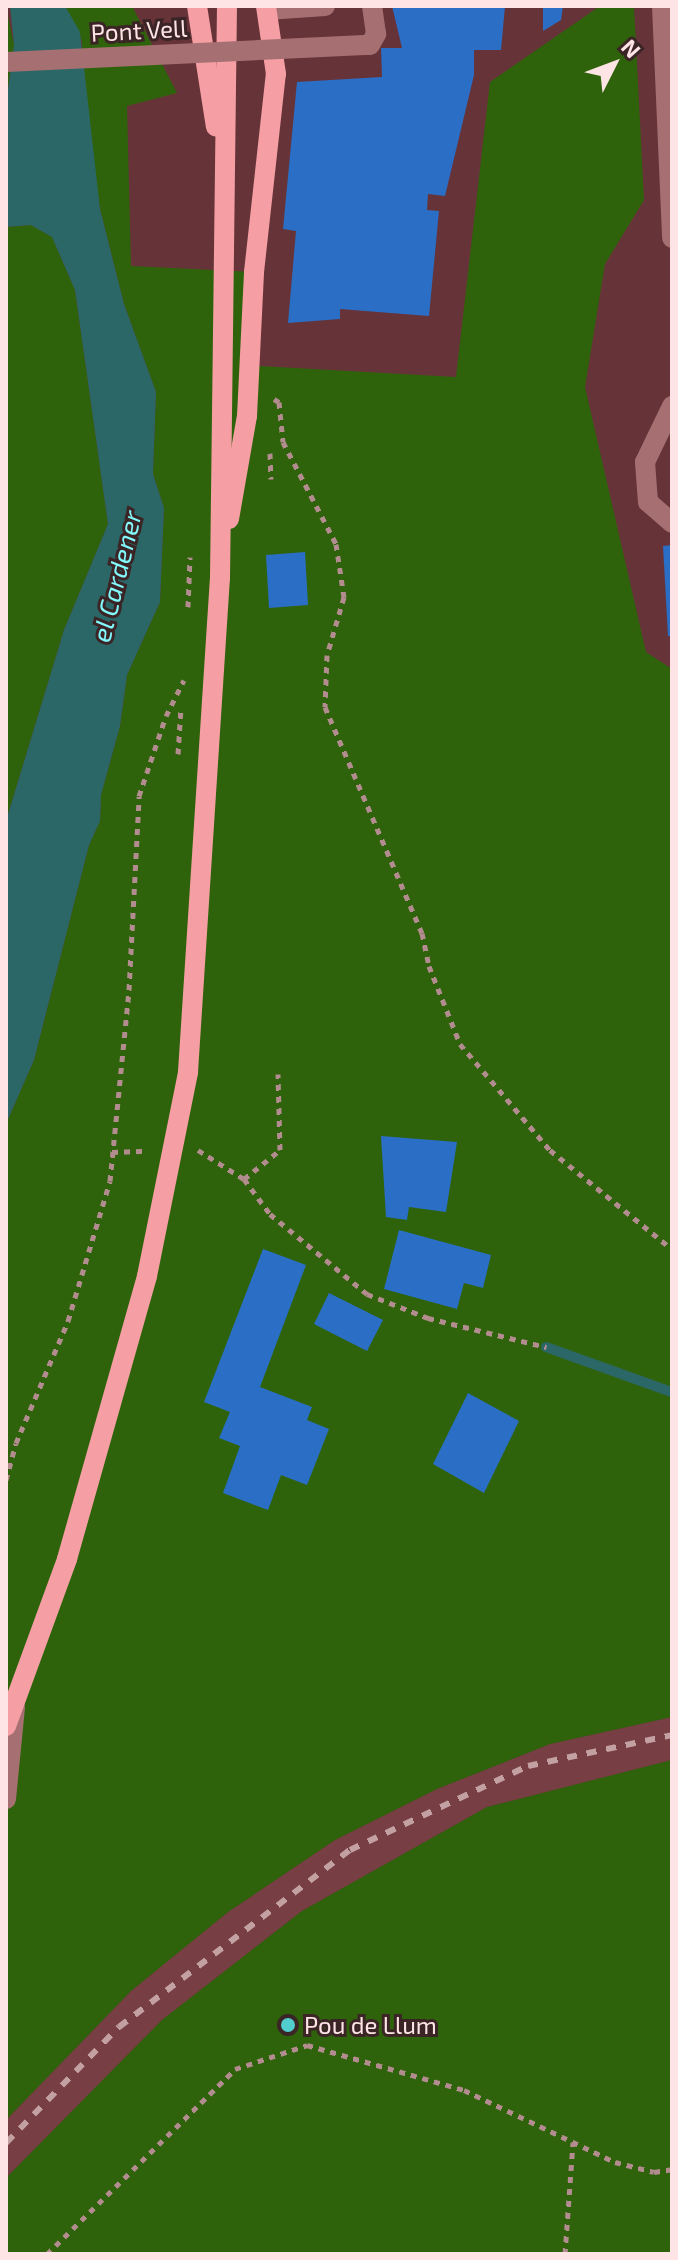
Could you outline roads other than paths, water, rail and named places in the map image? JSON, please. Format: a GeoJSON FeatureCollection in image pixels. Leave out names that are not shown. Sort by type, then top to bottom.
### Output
{"type":"FeatureCollection","features":[{"type":"Feature","properties":{"kind":"main road"},"geometry":{"type":"LineString","coordinates":[[197,6],[223,175]]}},
{"type":"Feature","properties":{"kind":"main road"},"geometry":{"type":"LineString","coordinates":[[6,1726],[67,1559],[147,1276],[188,1072],[220,578],[227,6]]}},
{"type":"Feature","properties":{"kind":"main road"},"geometry":{"type":"LineString","coordinates":[[220,578],[247,416],[254,272],[276,74],[266,8]]}},
{"type":"Feature","properties":{"kind":"street"},"geometry":{"type":"LineString","coordinates":[[266,8],[325,6]]}},
{"type":"Feature","properties":{"kind":"street","name":"Pont Vell"},"geometry":{"type":"LineString","coordinates":[[6,62],[370,45],[376,34],[372,6]]}},
{"type":"Feature","properties":{"kind":"street"},"geometry":{"type":"LineString","coordinates":[[662,6],[672,238]]}},
{"type":"Feature","properties":{"kind":"street"},"geometry":{"type":"LineString","coordinates":[[672,406],[645,462],[648,502],[672,523]]}},
{"type":"Feature","properties":{"kind":"street"},"geometry":{"type":"LineString","coordinates":[[6,1799],[17,1697]]}},
{"type":"Feature","properties":{"kind":"water","name":"el Cardener"},"geometry":{"type":"Polygon","coordinates":[[[10,6],[65,6],[80,32],[100,209],[124,304],[156,392],[153,474],[164,508],[160,602],[127,675],[120,726],[101,795],[100,821],[89,845],[34,1060],[6,1124],[6,821],[64,630],[108,524],[75,290],[52,237],[31,225],[6,227],[6,104],[14,45],[10,6]]]}},
{"type":"Feature","properties":{"kind":"waterway"},"geometry":{"type":"LineString","coordinates":[[546,1347],[672,1392]]}},
{"type":"Feature","properties":{"kind":"railway"},"geometry":{"type":"LineString","coordinates":[[6,2143],[119,2027],[350,1850],[528,1766],[672,1735]]}},
{"type":"Feature","properties":{"kind":"place","name":"Pou de Llum"},"geometry":{"type":"Point","coordinates":[288,2025]}}]}
